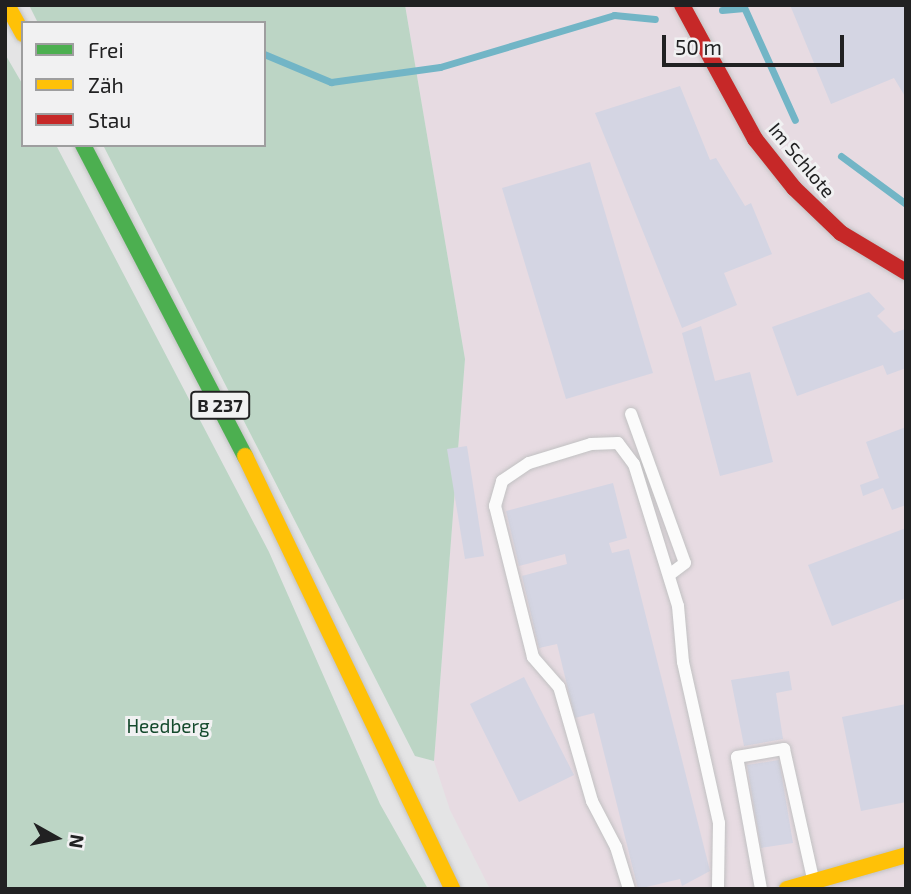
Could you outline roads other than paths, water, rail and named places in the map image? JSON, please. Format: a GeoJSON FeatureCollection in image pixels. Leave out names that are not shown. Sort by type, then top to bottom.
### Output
{"type":"FeatureCollection","features":[{"type":"Feature","properties":{"kind":"main road"},"geometry":{"type":"LineString","coordinates":[[7,5],[21,30]]}},
{"type":"Feature","properties":{"kind":"main road","name":"Im Schlote"},"geometry":{"type":"LineString","coordinates":[[682,5],[755,139],[794,188],[841,233],[906,272]]}},
{"type":"Feature","properties":{"kind":"main road","name":"B 237"},"geometry":{"type":"LineString","coordinates":[[84,147],[190,342],[452,889]]}},
{"type":"Feature","properties":{"kind":"main road"},"geometry":{"type":"LineString","coordinates":[[787,889],[906,855]]}},
{"type":"Feature","properties":{"kind":"lane"},"geometry":{"type":"LineString","coordinates":[[631,414],[685,563],[669,575]]}},
{"type":"Feature","properties":{"kind":"lane"},"geometry":{"type":"LineString","coordinates":[[629,889],[616,847],[592,801],[559,687],[533,657],[495,506],[502,481],[529,463],[591,444],[618,443],[635,464],[669,575],[719,823],[718,889]]}},
{"type":"Feature","properties":{"kind":"lane"},"geometry":{"type":"LineString","coordinates":[[761,889],[737,757],[783,749],[813,880]]}},
{"type":"Feature","properties":{"kind":"waterway"},"geometry":{"type":"LineString","coordinates":[[743,5],[795,120]]}},
{"type":"Feature","properties":{"kind":"waterway"},"geometry":{"type":"LineString","coordinates":[[722,10],[744,8]]}},
{"type":"Feature","properties":{"kind":"waterway"},"geometry":{"type":"LineString","coordinates":[[266,55],[331,82],[440,67],[614,15],[655,19]]}},
{"type":"Feature","properties":{"kind":"waterway"},"geometry":{"type":"LineString","coordinates":[[841,156],[906,204]]}},
{"type":"Feature","properties":{"kind":"park label","name":"Heedberg"},"geometry":{"type":"Point","coordinates":[168,726]}}]}
